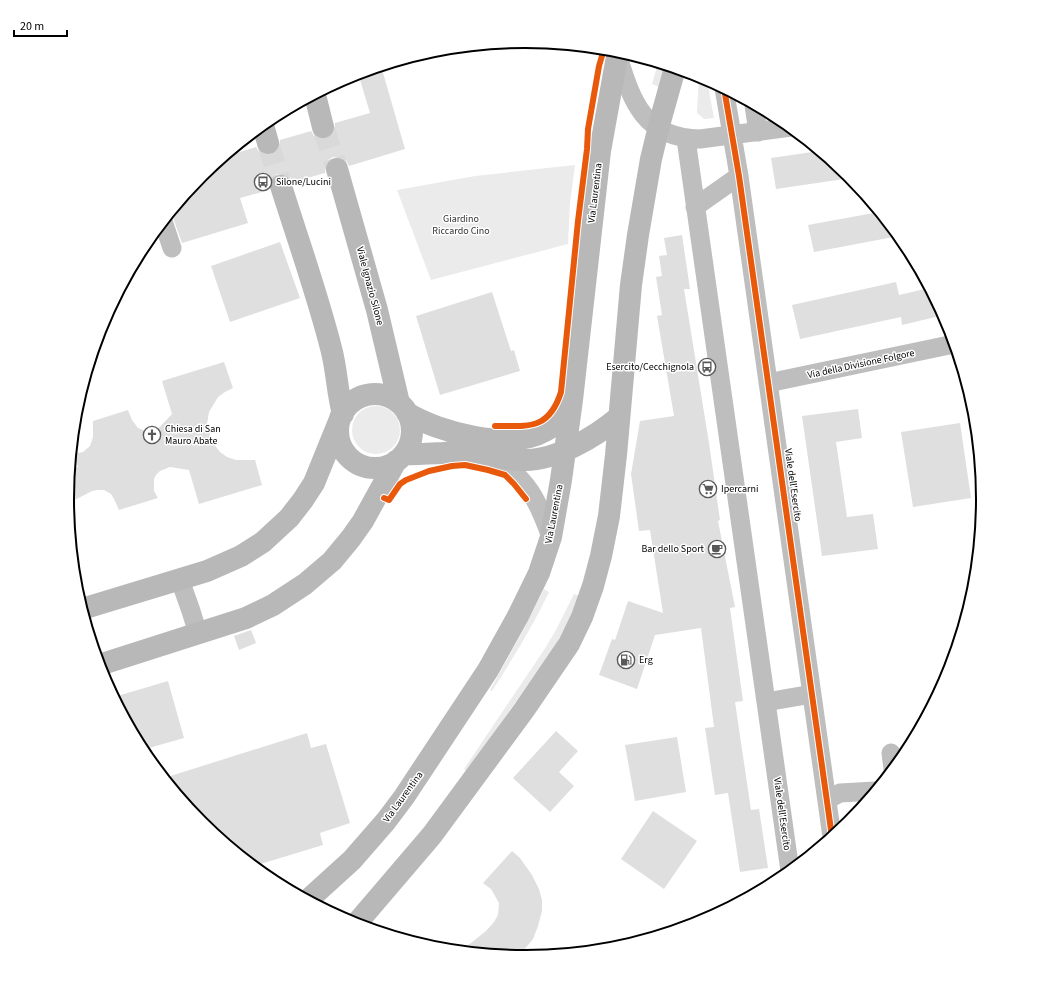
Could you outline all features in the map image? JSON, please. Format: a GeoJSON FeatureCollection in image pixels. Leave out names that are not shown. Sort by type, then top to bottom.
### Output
{"type":"FeatureCollection","features":[{"type":"Feature","properties":{"kind":"main road","name":"Via Laurentina"},"geometry":{"type":"LineString","coordinates":[[312,896],[352,860],[386,821],[450,729],[488,670],[518,616],[539,573],[551,537],[561,480],[572,400],[600,151],[617,58]]}},
{"type":"Feature","properties":{"kind":"main road"},"geometry":{"type":"LineString","coordinates":[[360,919],[432,835],[524,710],[560,659],[582,617],[593,586],[606,534],[616,455],[618,417],[632,279],[643,204],[658,128],[674,73]]}},
{"type":"Feature","properties":{"kind":"main road"},"geometry":{"type":"LineString","coordinates":[[316,100],[323,127]]}},
{"type":"Feature","properties":{"kind":"main road","name":"Viale Ignazio Silone"},"geometry":{"type":"LineString","coordinates":[[337,169],[403,408]]}},
{"type":"Feature","properties":{"kind":"main road"},"geometry":{"type":"LineString","coordinates":[[281,186],[331,349],[342,416],[338,430],[340,441],[345,452],[353,460],[374,468],[386,466],[400,458],[444,453],[470,453],[496,458],[526,460],[547,457],[599,433],[618,417]]}},
{"type":"Feature","properties":{"kind":"main road"},"geometry":{"type":"LineString","coordinates":[[87,607],[207,571],[241,556],[263,542],[297,509],[314,483],[346,408],[354,400],[365,395],[377,394],[389,396],[403,408],[426,423],[453,432],[492,439],[519,439],[535,435],[549,429],[563,414],[572,400]]}},
{"type":"Feature","properties":{"kind":"main road"},"geometry":{"type":"LineString","coordinates":[[105,663],[246,618],[284,598],[314,578],[332,561],[354,534],[409,445],[412,434],[411,423],[403,408]]}},
{"type":"Feature","properties":{"kind":"street","name":"Via Laurentina"},"geometry":{"type":"LineString","coordinates":[[620,58],[632,99],[645,116],[658,128],[677,137],[686,139],[712,139],[782,128]]}},
{"type":"Feature","properties":{"kind":"street","name":"Viale dell'Esercito"},"geometry":{"type":"LineString","coordinates":[[725,96],[739,176],[831,830]]}},
{"type":"Feature","properties":{"kind":"street"},"geometry":{"type":"LineString","coordinates":[[755,111],[758,132]]}},
{"type":"Feature","properties":{"kind":"street","name":"Viale dell'Esercito"},"geometry":{"type":"LineString","coordinates":[[686,139],[789,865]]}},
{"type":"Feature","properties":{"kind":"street"},"geometry":{"type":"LineString","coordinates":[[695,207],[739,176]]}},
{"type":"Feature","properties":{"kind":"street"},"geometry":{"type":"LineString","coordinates":[[165,227],[172,248]]}},
{"type":"Feature","properties":{"kind":"street","name":"Via della Divisione Folgore"},"geometry":{"type":"LineString","coordinates":[[768,383],[949,345]]}},
{"type":"Feature","properties":{"kind":"street"},"geometry":{"type":"LineString","coordinates":[[496,458],[514,471],[533,494],[551,537]]}},
{"type":"Feature","properties":{"kind":"street"},"geometry":{"type":"LineString","coordinates":[[180,580],[198,634]]}},
{"type":"Feature","properties":{"kind":"street"},"geometry":{"type":"LineString","coordinates":[[766,702],[812,694]]}},
{"type":"Feature","properties":{"kind":"street"},"geometry":{"type":"LineString","coordinates":[[826,800],[840,793],[868,791]]}},
{"type":"Feature","properties":{"kind":"green space"},"geometry":{"type":"Polygon","coordinates":[[[657,68],[664,70],[659,87],[652,84],[657,68]]]}},
{"type":"Feature","properties":{"kind":"green space"},"geometry":{"type":"Polygon","coordinates":[[[699,82],[708,87],[714,118],[704,119],[697,113],[699,82]]]}},
{"type":"Feature","properties":{"kind":"green space","name":"Giardino Riccardo Cino"},"geometry":{"type":"Polygon","coordinates":[[[575,165],[570,203],[568,244],[431,280],[397,190],[475,176],[575,165]]]}},
{"type":"Feature","properties":{"kind":"green space"},"geometry":{"type":"Polygon","coordinates":[[[371,406],[381,406],[390,410],[396,416],[399,421],[399,439],[390,450],[381,454],[371,454],[362,450],[356,444],[352,435],[352,425],[356,416],[362,410],[371,406]]]}},
{"type":"Feature","properties":{"kind":"green space"},"geometry":{"type":"Polygon","coordinates":[[[544,589],[549,592],[536,617],[492,691],[490,690],[519,638],[544,589]]]}},
{"type":"Feature","properties":{"kind":"green space"},"geometry":{"type":"Polygon","coordinates":[[[574,594],[580,596],[563,632],[550,654],[466,771],[464,769],[544,650],[574,594]]]}},
{"type":"Feature","properties":{"kind":"building"},"geometry":{"type":"Polygon","coordinates":[[[383,71],[405,149],[349,166],[346,160],[340,157],[333,157],[328,160],[325,166],[325,173],[293,182],[290,177],[284,174],[277,174],[269,183],[269,190],[240,198],[248,223],[182,243],[173,217],[206,180],[236,153],[256,147],[259,152],[265,155],[272,155],[277,152],[280,146],[280,140],[311,131],[314,136],[319,139],[326,139],[332,136],[335,131],[335,123],[370,113],[360,79],[383,71]]]}},
{"type":"Feature","properties":{"kind":"building"},"geometry":{"type":"Polygon","coordinates":[[[813,152],[843,179],[776,189],[771,158],[813,152]]]}},
{"type":"Feature","properties":{"kind":"building"},"geometry":{"type":"Polygon","coordinates":[[[874,213],[892,237],[814,252],[808,225],[874,213]]]}},
{"type":"Feature","properties":{"kind":"building"},"geometry":{"type":"Polygon","coordinates":[[[682,235],[690,289],[684,289],[709,443],[720,520],[718,521],[735,607],[730,608],[743,701],[735,702],[751,810],[759,809],[768,868],[740,872],[728,793],[715,795],[705,728],[714,727],[701,628],[655,635],[637,689],[599,675],[612,639],[615,640],[628,601],[663,613],[650,530],[639,531],[631,474],[640,421],[674,416],[657,316],[662,315],[656,277],[662,276],[659,256],[667,255],[664,238],[682,235]]]}},
{"type":"Feature","properties":{"kind":"building"},"geometry":{"type":"Polygon","coordinates":[[[280,242],[300,298],[230,322],[211,266],[280,242]]]}},
{"type":"Feature","properties":{"kind":"building"},"geometry":{"type":"Polygon","coordinates":[[[896,282],[899,295],[924,289],[937,317],[902,325],[901,317],[800,339],[792,305],[896,282]]]}},
{"type":"Feature","properties":{"kind":"building"},"geometry":{"type":"Polygon","coordinates":[[[492,292],[511,351],[514,350],[520,371],[440,395],[416,316],[492,292]]]}},
{"type":"Feature","properties":{"kind":"building","name":"Chiesa di San Mauro Abate"},"geometry":{"type":"Polygon","coordinates":[[[224,362],[233,388],[218,397],[209,412],[207,424],[212,442],[220,452],[227,457],[236,460],[255,460],[262,485],[199,504],[189,470],[170,467],[160,471],[154,479],[154,491],[158,498],[119,510],[111,494],[104,490],[92,491],[74,500],[75,468],[78,467],[76,460],[77,453],[83,452],[90,446],[93,437],[93,421],[128,410],[132,420],[138,428],[148,432],[158,429],[172,414],[162,381],[224,362]]]}},
{"type":"Feature","properties":{"kind":"building"},"geometry":{"type":"Polygon","coordinates":[[[858,409],[862,438],[836,442],[847,517],[873,514],[878,549],[822,556],[802,416],[858,409]]]}},
{"type":"Feature","properties":{"kind":"building"},"geometry":{"type":"Polygon","coordinates":[[[960,423],[971,498],[913,507],[901,432],[960,423]]]}},
{"type":"Feature","properties":{"kind":"building"},"geometry":{"type":"Polygon","coordinates":[[[251,630],[256,643],[239,650],[234,636],[251,630]]]}},
{"type":"Feature","properties":{"kind":"building"},"geometry":{"type":"Polygon","coordinates":[[[168,681],[184,738],[149,748],[134,724],[120,695],[168,681]]]}},
{"type":"Feature","properties":{"kind":"building"},"geometry":{"type":"Polygon","coordinates":[[[556,731],[578,751],[559,772],[574,786],[550,812],[513,778],[556,731]]]}},
{"type":"Feature","properties":{"kind":"building"},"geometry":{"type":"Polygon","coordinates":[[[307,733],[311,748],[326,744],[350,823],[320,833],[323,845],[260,864],[206,818],[169,776],[307,733]]]}},
{"type":"Feature","properties":{"kind":"building"},"geometry":{"type":"Polygon","coordinates":[[[677,737],[686,792],[635,801],[625,745],[677,737]]]}},
{"type":"Feature","properties":{"kind":"building"},"geometry":{"type":"Polygon","coordinates":[[[653,811],[697,841],[664,889],[621,859],[653,811]]]}},
{"type":"Feature","properties":{"kind":"building"},"geometry":{"type":"Polygon","coordinates":[[[512,851],[520,858],[532,875],[539,889],[542,900],[542,911],[533,939],[524,950],[467,946],[486,931],[498,915],[499,903],[491,889],[483,883],[512,851]]]}},
{"type":"Feature","properties":{"kind":"tunnel"},"geometry":{"type":"LineString","coordinates":[[323,127],[337,169]]}},
{"type":"Feature","properties":{"kind":"tunnel"},"geometry":{"type":"LineString","coordinates":[[268,143],[281,186]]}},
{"type":"Feature","properties":{"kind":"cycle path"},"geometry":{"type":"LineString","coordinates":[[495,426],[528,425],[544,419],[556,404],[561,392],[588,129],[602,55]]}},
{"type":"Feature","properties":{"kind":"cycle path"},"geometry":{"type":"LineString","coordinates":[[725,96],[739,176],[831,830]]}},
{"type":"Feature","properties":{"kind":"cycle path"},"geometry":{"type":"LineString","coordinates":[[384,498],[389,500],[400,484],[406,480],[429,471],[465,465],[505,475],[526,499]]}},
{"type":"Feature","properties":{"kind":"place","name":"Silone/Lucini"},"geometry":{"type":"Point","coordinates":[263,182]}},
{"type":"Feature","properties":{"kind":"place","name":"Esercito/Cecchignola"},"geometry":{"type":"Point","coordinates":[707,367]}},
{"type":"Feature","properties":{"kind":"place","name":"Chiesa di San Mauro Abate"},"geometry":{"type":"Point","coordinates":[152,435]}},
{"type":"Feature","properties":{"kind":"place","name":"Ipercarni"},"geometry":{"type":"Point","coordinates":[708,489]}},
{"type":"Feature","properties":{"kind":"place","name":"Bar dello Sport"},"geometry":{"type":"Point","coordinates":[717,549]}},
{"type":"Feature","properties":{"kind":"place","name":"Erg"},"geometry":{"type":"Point","coordinates":[626,660]}}]}
